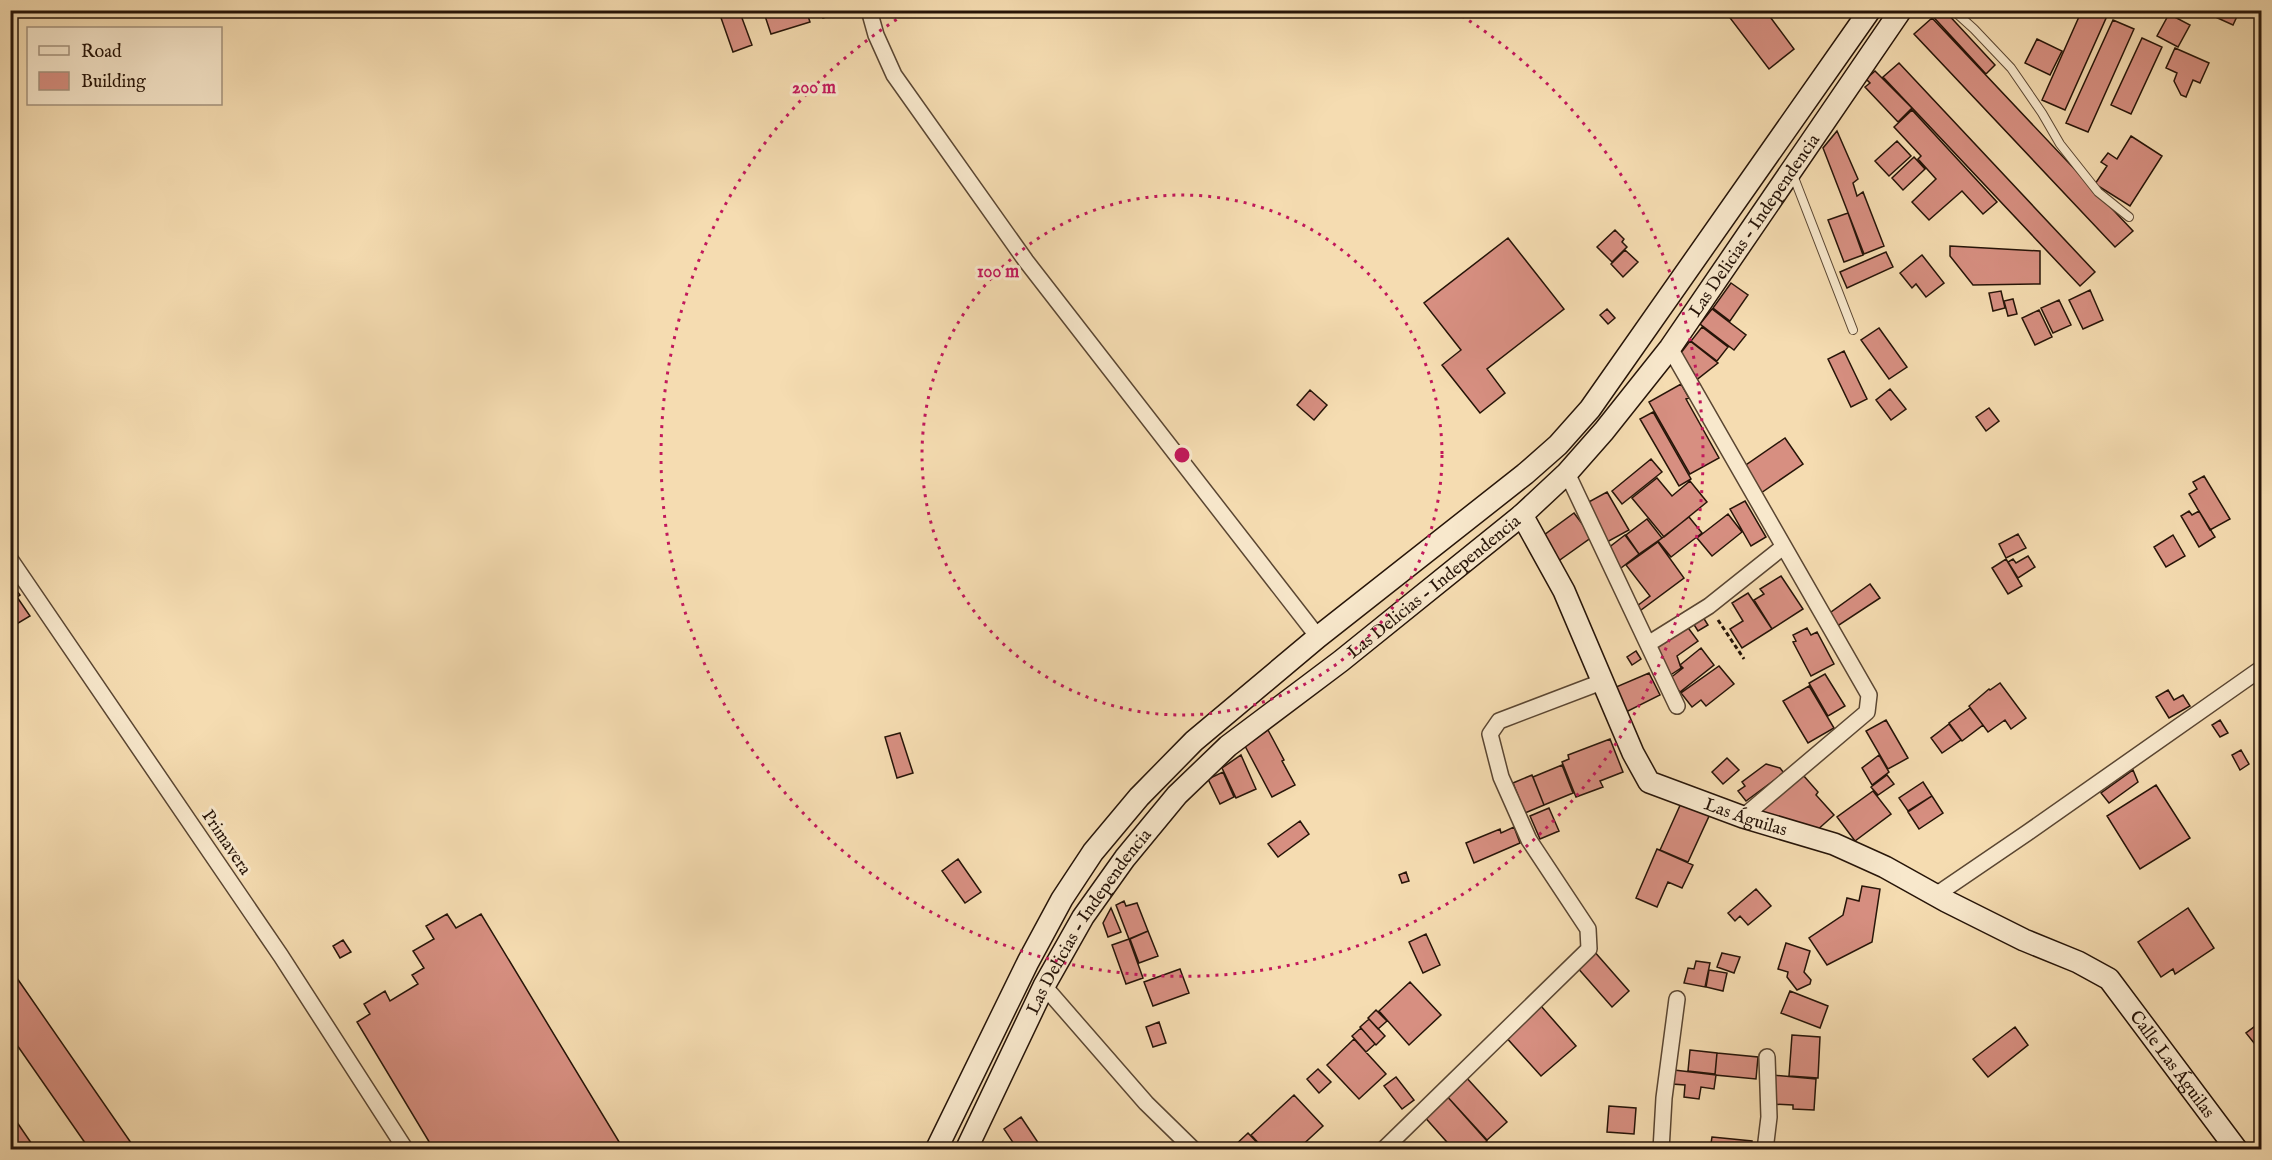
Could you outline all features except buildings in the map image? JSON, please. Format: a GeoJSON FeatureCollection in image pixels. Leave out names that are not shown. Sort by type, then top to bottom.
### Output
{"type":"FeatureCollection","features":[{"type":"Feature","properties":{"kind":"main road","name":"Las Delicias - Independencia"},"geometry":{"type":"LineString","coordinates":[[936,1149],[1028,962],[1062,899],[1093,852],[1139,797],[1194,741],[1318,637],[1525,474],[1558,445],[1590,410],[1647,331],[1870,10]]}},
{"type":"Feature","properties":{"kind":"main road","name":"Las Delicias - Independencia"},"geometry":{"type":"LineString","coordinates":[[966,1149],[1044,986],[1083,917],[1125,858],[1177,795],[1228,746],[1341,661],[1522,515],[1566,473],[1604,431],[1670,348],[1900,11]]}},
{"type":"Feature","properties":{"kind":"main road","name":"Las Águilas"},"geometry":{"type":"LineString","coordinates":[[1522,515],[1564,591],[1633,753],[1649,782],[1743,817],[1834,843],[1886,867],[2024,940],[2078,962],[2109,979]]}},
{"type":"Feature","properties":{"kind":"main road"},"geometry":{"type":"LineString","coordinates":[[1375,592],[1393,618]]}},
{"type":"Feature","properties":{"kind":"main road","name":"Calle Las Águilas"},"geometry":{"type":"LineString","coordinates":[[2109,979],[2237,1149]]}},
{"type":"Feature","properties":{"kind":"street"},"geometry":{"type":"LineString","coordinates":[[869,10],[876,35],[894,75],[1026,261],[1318,637]]}},
{"type":"Feature","properties":{"kind":"street"},"geometry":{"type":"LineString","coordinates":[[1670,348],[1869,695],[1867,712],[1743,817]]}},
{"type":"Feature","properties":{"kind":"street"},"geometry":{"type":"LineString","coordinates":[[1566,473],[1677,706]]}},
{"type":"Feature","properties":{"kind":"street"},"geometry":{"type":"LineString","coordinates":[[1648,644],[1709,606],[1783,547]]}},
{"type":"Feature","properties":{"kind":"street","name":"Primavera"},"geometry":{"type":"LineString","coordinates":[[10,559],[281,956],[406,1149]]}},
{"type":"Feature","properties":{"kind":"street"},"geometry":{"type":"LineString","coordinates":[[1936,895],[2262,668]]}},
{"type":"Feature","properties":{"kind":"street"},"geometry":{"type":"LineString","coordinates":[[1383,1149],[1589,949],[1588,929],[1529,840],[1501,777],[1490,734],[1498,721],[1604,681]]}},
{"type":"Feature","properties":{"kind":"street"},"geometry":{"type":"LineString","coordinates":[[1044,986],[1146,1103],[1194,1149]]}},
{"type":"Feature","properties":{"kind":"street"},"geometry":{"type":"LineString","coordinates":[[1661,1149],[1664,1098],[1677,999]]}},
{"type":"Feature","properties":{"kind":"street"},"geometry":{"type":"LineString","coordinates":[[1765,1149],[1769,1117],[1767,1057]]}},
{"type":"Feature","properties":{"kind":"lane"},"geometry":{"type":"LineString","coordinates":[[1953,10],[2011,68],[2060,144],[2098,192],[2129,217]]}},
{"type":"Feature","properties":{"kind":"lane"},"geometry":{"type":"LineString","coordinates":[[1791,171],[1853,330]]}},
{"type":"Feature","properties":{"kind":"path"},"geometry":{"type":"LineString","coordinates":[[1709,606],[1744,659]]}}]}
